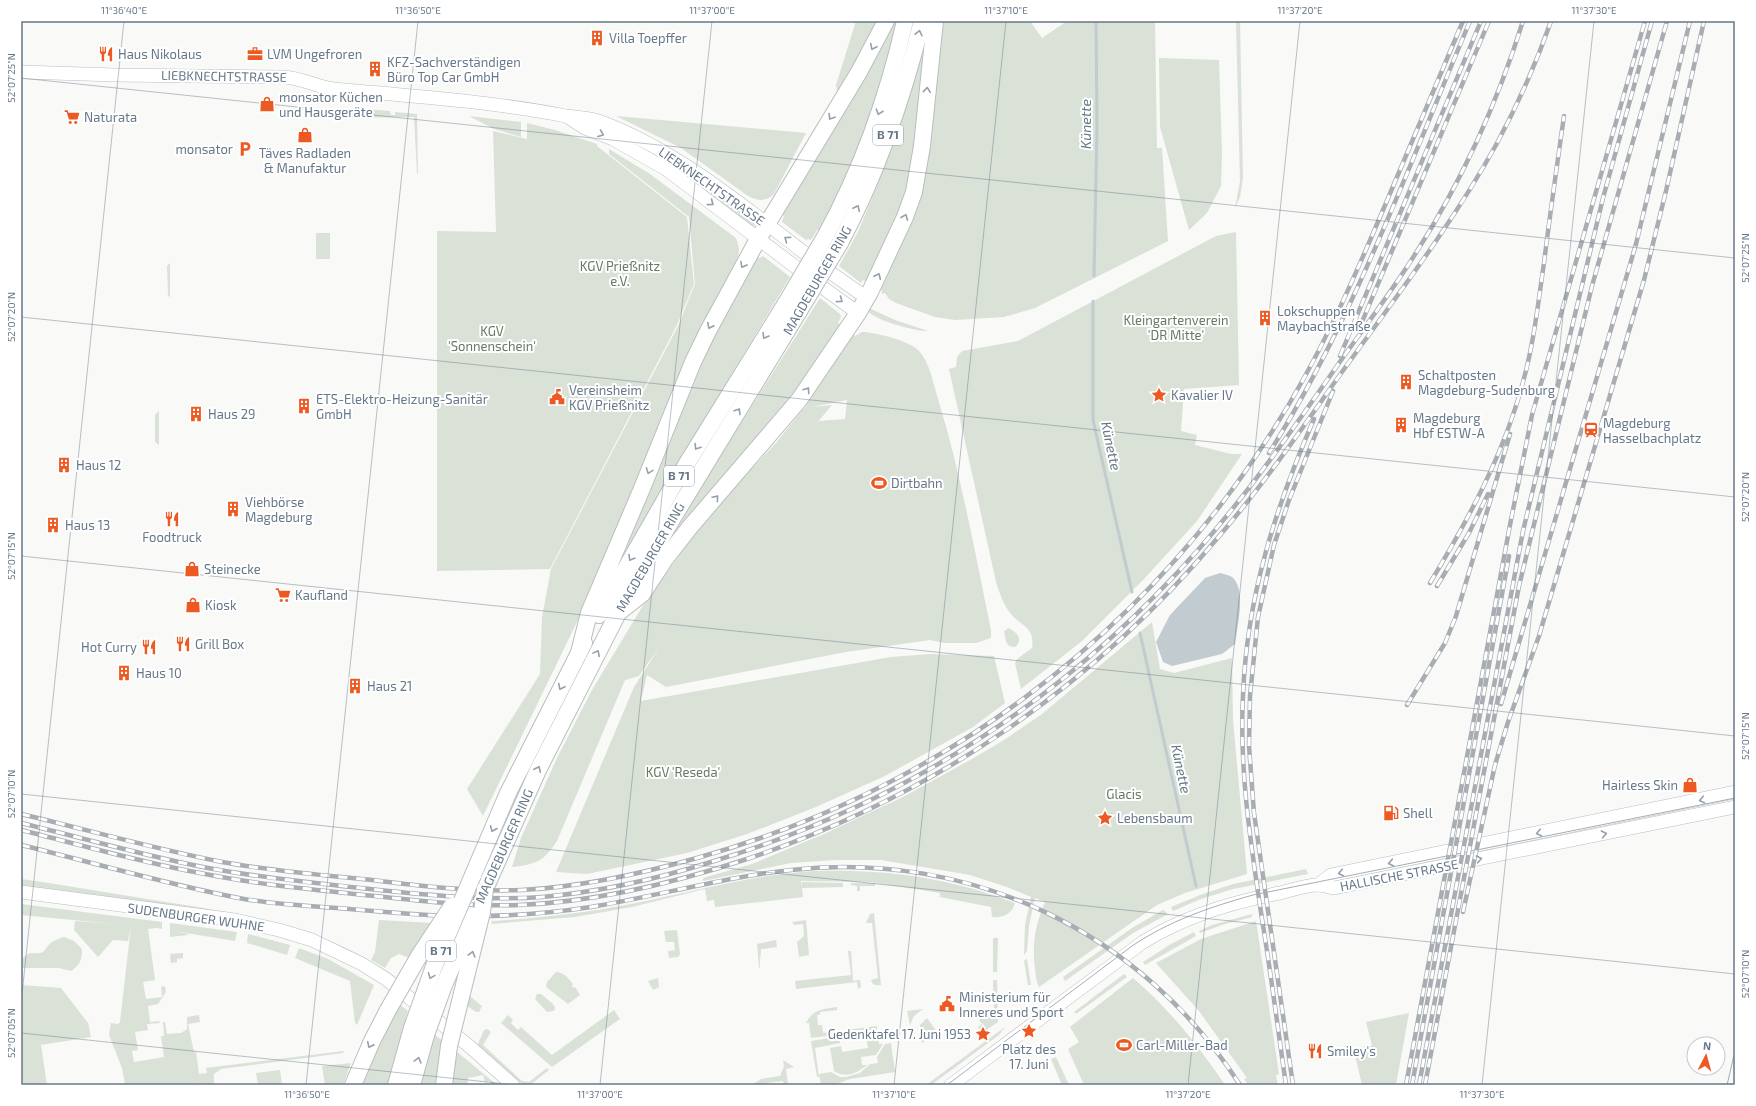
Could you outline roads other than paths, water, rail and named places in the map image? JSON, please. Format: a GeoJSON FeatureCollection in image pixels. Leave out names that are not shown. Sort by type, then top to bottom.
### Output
{"type":"FeatureCollection","features":[{"type":"Feature","properties":{"kind":"highway"},"geometry":{"type":"LineString","coordinates":[[579,652],[589,613],[643,486],[693,362],[728,291],[813,146],[859,72],[886,21]]}},
{"type":"Feature","properties":{"kind":"highway","name":"MAGDEBURGER RING"},"geometry":{"type":"LineString","coordinates":[[412,1085],[419,1032],[431,976],[508,794],[579,652],[624,569],[786,303],[826,234],[849,190],[872,134],[892,73],[905,21]]}},
{"type":"Feature","properties":{"kind":"highway","name":"MAGDEBURGER RING"},"geometry":{"type":"LineString","coordinates":[[396,1085],[419,1032],[444,985],[522,804],[555,734],[618,613],[671,521],[840,243],[866,191],[886,143],[907,78],[922,21]]}},
{"type":"Feature","properties":{"kind":"highway"},"geometry":{"type":"LineString","coordinates":[[618,613],[642,594],[686,532],[799,400],[867,298],[898,234],[914,192],[922,146],[935,21]]}},
{"type":"Feature","properties":{"kind":"highway"},"geometry":{"type":"LineString","coordinates":[[353,1085],[369,1047],[419,956],[473,876]]}},
{"type":"Feature","properties":{"kind":"highway"},"geometry":{"type":"LineString","coordinates":[[444,1085],[449,1046],[482,912],[485,889]]}},
{"type":"Feature","properties":{"kind":"main road","name":"LIEBKNECHTSTRASSE"},"geometry":{"type":"LineString","coordinates":[[21,72],[299,78],[326,88],[507,106],[567,116],[590,118],[630,134],[663,150],[684,163],[806,254]]}},
{"type":"Feature","properties":{"kind":"main road","name":"LIEBKNECHTSTRASSE"},"geometry":{"type":"LineString","coordinates":[[567,116],[585,128],[613,140],[666,169],[797,268]]}},
{"type":"Feature","properties":{"kind":"main road"},"geometry":{"type":"LineString","coordinates":[[831,273],[867,298]]}},
{"type":"Feature","properties":{"kind":"main road"},"geometry":{"type":"LineString","coordinates":[[822,287],[858,313]]}},
{"type":"Feature","properties":{"kind":"main road","name":"HALLISCHE STRASSE"},"geometry":{"type":"LineString","coordinates":[[1318,885],[1332,875],[1735,792]]}},
{"type":"Feature","properties":{"kind":"main road","name":"HALLISCHE STRASSE"},"geometry":{"type":"LineString","coordinates":[[1318,885],[1334,888],[1735,807]]}},
{"type":"Feature","properties":{"kind":"main road"},"geometry":{"type":"LineString","coordinates":[[951,1085],[1143,942],[1166,929],[1224,905],[1318,885]]}},
{"type":"Feature","properties":{"kind":"main road","name":"SUDENBURGER WUHNE"},"geometry":{"type":"LineString","coordinates":[[21,892],[235,920],[279,930],[312,940],[362,964],[386,979],[469,1046],[513,1085]]}},
{"type":"Feature","properties":{"kind":"waterway","name":"Künette"},"geometry":{"type":"LineString","coordinates":[[1094,276],[1097,127],[1096,21]]}},
{"type":"Feature","properties":{"kind":"waterway","name":"Künette"},"geometry":{"type":"LineString","coordinates":[[1093,301],[1093,420],[1132,592]]}},
{"type":"Feature","properties":{"kind":"waterway","name":"Künette"},"geometry":{"type":"LineString","coordinates":[[1140,633],[1196,886]]}},
{"type":"Feature","properties":{"kind":"tram line"},"geometry":{"type":"LineString","coordinates":[[947,1085],[1132,946],[1160,929],[1206,910],[1253,895],[1735,798]]}},
{"type":"Feature","properties":{"kind":"tram line"},"geometry":{"type":"LineString","coordinates":[[1406,870],[1457,860]]}},
{"type":"Feature","properties":{"kind":"tram line"},"geometry":{"type":"LineString","coordinates":[[1727,1085],[1735,1051]]}},
{"type":"Feature","properties":{"kind":"railway"},"geometry":{"type":"LineString","coordinates":[[21,814],[172,851],[222,862],[260,868],[446,888],[522,890],[588,883],[654,869],[697,858],[785,829],[869,792],[949,749],[1025,698],[1095,640],[1160,576],[1220,506],[1273,430],[1290,403],[1320,348],[1361,261],[1463,21]]}},
{"type":"Feature","properties":{"kind":"railway"},"geometry":{"type":"LineString","coordinates":[[1269,453],[1327,350],[1353,296],[1402,186],[1470,21]]}},
{"type":"Feature","properties":{"kind":"railway"},"geometry":{"type":"LineString","coordinates":[[1340,356],[1481,21]]}},
{"type":"Feature","properties":{"kind":"railway"},"geometry":{"type":"LineString","coordinates":[[1359,329],[1489,21]]}},
{"type":"Feature","properties":{"kind":"railway"},"geometry":{"type":"LineString","coordinates":[[21,823],[161,858],[248,875],[434,895],[478,898],[542,897],[585,892],[628,884],[711,862],[782,838],[850,810],[915,777],[977,740],[1036,699],[1093,654],[1147,604],[1198,550],[1235,506],[1287,437],[1386,298],[1431,228],[1462,171],[1489,113],[1502,82],[1523,21]]}},
{"type":"Feature","properties":{"kind":"railway"},"geometry":{"type":"LineString","coordinates":[[21,830],[155,864],[241,880],[441,903],[519,905],[577,900],[634,890],[691,876],[747,859],[816,833],[882,803],[946,768],[1007,730],[1065,687],[1120,640],[1172,589],[1221,534],[1292,442],[1417,268],[1478,177],[1496,145],[1526,84],[1551,21]]}},
{"type":"Feature","properties":{"kind":"railway"},"geometry":{"type":"LineString","coordinates":[[1406,1085],[1510,525],[1532,415],[1645,21]]}},
{"type":"Feature","properties":{"kind":"railway"},"geometry":{"type":"LineString","coordinates":[[1419,1085],[1523,531],[1603,198],[1652,21]]}},
{"type":"Feature","properties":{"kind":"railway"},"geometry":{"type":"LineString","coordinates":[[1425,1085],[1519,586],[1592,286],[1667,21]]}},
{"type":"Feature","properties":{"kind":"railway"},"geometry":{"type":"LineString","coordinates":[[1501,704],[1636,244],[1690,21]]}},
{"type":"Feature","properties":{"kind":"railway"},"geometry":{"type":"LineString","coordinates":[[1463,912],[1495,765],[1508,722],[1539,636],[1644,280],[1666,191],[1704,21]]}},
{"type":"Feature","properties":{"kind":"railway"},"geometry":{"type":"LineString","coordinates":[[1430,583],[1484,486],[1506,435],[1523,382],[1535,323],[1564,116]]}},
{"type":"Feature","properties":{"kind":"railway"},"geometry":{"type":"LineString","coordinates":[[1293,1085],[1254,813],[1249,746],[1250,696],[1258,617],[1274,545],[1289,500],[1333,391]]}},
{"type":"Feature","properties":{"kind":"railway"},"geometry":{"type":"LineString","coordinates":[[1286,1085],[1247,808],[1243,752],[1243,695],[1250,623],[1265,554],[1287,486],[1314,419]]}},
{"type":"Feature","properties":{"kind":"railway"},"geometry":{"type":"LineString","coordinates":[[1407,705],[1445,643],[1456,616],[1510,434]]}},
{"type":"Feature","properties":{"kind":"railway"},"geometry":{"type":"LineString","coordinates":[[1437,586],[1469,533],[1488,494]]}},
{"type":"Feature","properties":{"kind":"railway"},"geometry":{"type":"LineString","coordinates":[[1412,1085],[1509,556]]}},
{"type":"Feature","properties":{"kind":"railway"},"geometry":{"type":"LineString","coordinates":[[21,845],[160,881],[244,899],[270,903],[442,916],[518,915],[576,909],[616,903],[741,877],[791,870],[858,867],[923,874],[986,889],[1046,913],[1102,944],[1154,984],[1200,1031],[1240,1085]]}},
{"type":"Feature","properties":{"kind":"place","name":"Villa Toepffer"},"geometry":{"type":"Point","coordinates":[597,38]}},
{"type":"Feature","properties":{"kind":"place","name":"Haus Nikolaus"},"geometry":{"type":"Point","coordinates":[106,54]}},
{"type":"Feature","properties":{"kind":"place","name":"LVM Ungefroren"},"geometry":{"type":"Point","coordinates":[255,54]}},
{"type":"Feature","properties":{"kind":"place","name":"KFZ-Sachverständigen Büro Top Car GmbH"},"geometry":{"type":"Point","coordinates":[375,69]}},
{"type":"Feature","properties":{"kind":"place","name":"monsator Küchen und Hausgeräte"},"geometry":{"type":"Point","coordinates":[267,104]}},
{"type":"Feature","properties":{"kind":"place","name":"Naturata"},"geometry":{"type":"Point","coordinates":[72,117]}},
{"type":"Feature","properties":{"kind":"place","name":"Täves Radladen & Manufaktur"},"geometry":{"type":"Point","coordinates":[305,135]}},
{"type":"Feature","properties":{"kind":"place","name":"monsator"},"geometry":{"type":"Point","coordinates":[245,149]}},
{"type":"Feature","properties":{"kind":"place","name":"Lokschuppen Maybachstraße"},"geometry":{"type":"Point","coordinates":[1265,318]}},
{"type":"Feature","properties":{"kind":"place","name":"Schaltposten Magdeburg-Sudenburg"},"geometry":{"type":"Point","coordinates":[1406,382]}},
{"type":"Feature","properties":{"kind":"place","name":"Kavalier IV"},"geometry":{"type":"Point","coordinates":[1159,395]}},
{"type":"Feature","properties":{"kind":"place","name":"Vereinsheim KGV Prießnitz"},"geometry":{"type":"Point","coordinates":[557,397]}},
{"type":"Feature","properties":{"kind":"place","name":"ETS-Elektro-Heizung-Sanitär GmbH"},"geometry":{"type":"Point","coordinates":[304,406]}},
{"type":"Feature","properties":{"kind":"place","name":"Haus 29"},"geometry":{"type":"Point","coordinates":[196,414]}},
{"type":"Feature","properties":{"kind":"place","name":"Magdeburg Hbf ESTW-A"},"geometry":{"type":"Point","coordinates":[1401,425]}},
{"type":"Feature","properties":{"kind":"place","name":"Magdeburg Hasselbachplatz"},"geometry":{"type":"Point","coordinates":[1591,430]}},
{"type":"Feature","properties":{"kind":"place","name":"Haus 12"},"geometry":{"type":"Point","coordinates":[64,465]}},
{"type":"Feature","properties":{"kind":"place","name":"Dirtbahn"},"geometry":{"type":"Point","coordinates":[879,483]}},
{"type":"Feature","properties":{"kind":"place","name":"Viehbörse Magdeburg"},"geometry":{"type":"Point","coordinates":[233,509]}},
{"type":"Feature","properties":{"kind":"place","name":"Foodtruck"},"geometry":{"type":"Point","coordinates":[172,519]}},
{"type":"Feature","properties":{"kind":"place","name":"Haus 13"},"geometry":{"type":"Point","coordinates":[53,525]}},
{"type":"Feature","properties":{"kind":"place","name":"Steinecke"},"geometry":{"type":"Point","coordinates":[192,569]}},
{"type":"Feature","properties":{"kind":"place","name":"Kaufland"},"geometry":{"type":"Point","coordinates":[283,595]}},
{"type":"Feature","properties":{"kind":"place","name":"Kiosk"},"geometry":{"type":"Point","coordinates":[193,605]}},
{"type":"Feature","properties":{"kind":"place","name":"Grill Box"},"geometry":{"type":"Point","coordinates":[183,644]}},
{"type":"Feature","properties":{"kind":"place","name":"Hot Curry"},"geometry":{"type":"Point","coordinates":[149,647]}},
{"type":"Feature","properties":{"kind":"place","name":"Haus 10"},"geometry":{"type":"Point","coordinates":[124,673]}},
{"type":"Feature","properties":{"kind":"place","name":"Haus 21"},"geometry":{"type":"Point","coordinates":[355,686]}},
{"type":"Feature","properties":{"kind":"place","name":"Hairless Skin"},"geometry":{"type":"Point","coordinates":[1690,785]}},
{"type":"Feature","properties":{"kind":"place","name":"Shell"},"geometry":{"type":"Point","coordinates":[1391,813]}},
{"type":"Feature","properties":{"kind":"place","name":"Lebensbaum"},"geometry":{"type":"Point","coordinates":[1105,818]}},
{"type":"Feature","properties":{"kind":"place","name":"Ministerium für Inneres und Sport"},"geometry":{"type":"Point","coordinates":[947,1004]}},
{"type":"Feature","properties":{"kind":"place","name":"Platz des 17. Juni"},"geometry":{"type":"Point","coordinates":[1029,1031]}},
{"type":"Feature","properties":{"kind":"place","name":"Gedenktafel 17. Juni 1953"},"geometry":{"type":"Point","coordinates":[983,1034]}},
{"type":"Feature","properties":{"kind":"place","name":"Carl-Miller-Bad"},"geometry":{"type":"Point","coordinates":[1124,1045]}},
{"type":"Feature","properties":{"kind":"place","name":"Smiley's"},"geometry":{"type":"Point","coordinates":[1315,1051]}},
{"type":"Feature","properties":{"kind":"park label","name":"KGV Prießnitz e.V."},"geometry":{"type":"Point","coordinates":[620,274]}},
{"type":"Feature","properties":{"kind":"park label","name":"Kleingartenverein 'DR Mitte'"},"geometry":{"type":"Point","coordinates":[1176,328]}},
{"type":"Feature","properties":{"kind":"park label","name":"KGV 'Sonnenschein'"},"geometry":{"type":"Point","coordinates":[492,338]}},
{"type":"Feature","properties":{"kind":"park label","name":"KGV 'Reseda'"},"geometry":{"type":"Point","coordinates":[683,772]}},
{"type":"Feature","properties":{"kind":"park label","name":"Glacis"},"geometry":{"type":"Point","coordinates":[1124,794]}}]}
